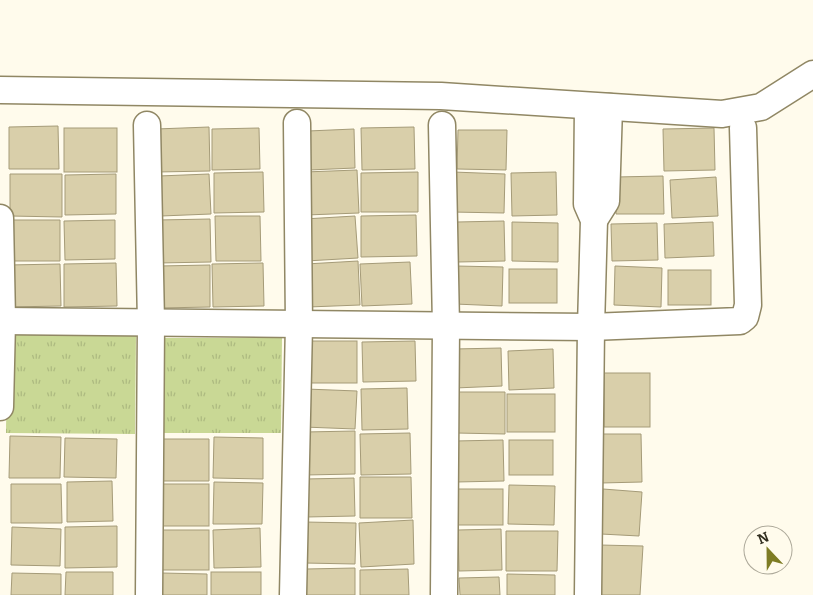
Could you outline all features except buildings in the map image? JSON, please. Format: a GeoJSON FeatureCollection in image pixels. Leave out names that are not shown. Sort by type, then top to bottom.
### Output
{"type":"FeatureCollection","features":[{"type":"Feature","properties":{"kind":"street"},"geometry":{"type":"LineString","coordinates":[[0,90],[441,96],[722,114],[761,107],[813,74]]}},
{"type":"Feature","properties":{"kind":"street"},"geometry":{"type":"LineString","coordinates":[[588,595],[594,220],[587,204],[599,106]]}},
{"type":"Feature","properties":{"kind":"street"},"geometry":{"type":"LineString","coordinates":[[293,595],[299,325],[297,123]]}},
{"type":"Feature","properties":{"kind":"street"},"geometry":{"type":"LineString","coordinates":[[147,125],[151,323],[149,595]]}},
{"type":"Feature","properties":{"kind":"street"},"geometry":{"type":"LineString","coordinates":[[442,125],[446,326],[444,595]]}},
{"type":"Feature","properties":{"kind":"street"},"geometry":{"type":"LineString","coordinates":[[2,321],[591,327],[740,321],[745,317],[748,305],[743,128]]}},
{"type":"Feature","properties":{"kind":"street"},"geometry":{"type":"LineString","coordinates":[[0,218],[2,321],[0,407]]}},
{"type":"Feature","properties":{"kind":"green space"},"geometry":{"type":"Polygon","coordinates":[[[7,333],[136,334],[135,434],[6,433],[7,333]]]}},
{"type":"Feature","properties":{"kind":"green space"},"geometry":{"type":"Polygon","coordinates":[[[158,338],[282,338],[281,433],[158,433],[158,338]]]}}]}
